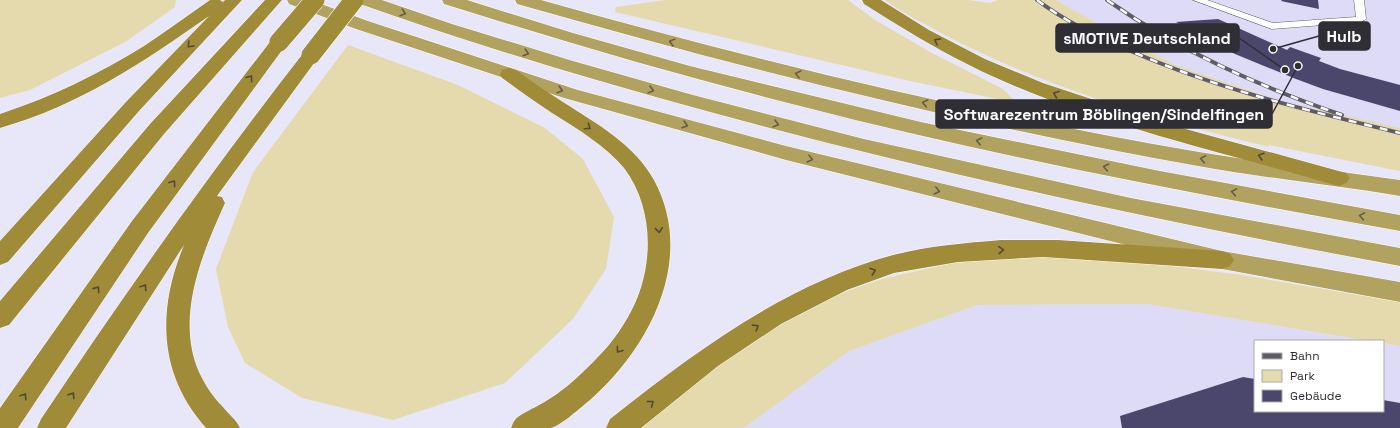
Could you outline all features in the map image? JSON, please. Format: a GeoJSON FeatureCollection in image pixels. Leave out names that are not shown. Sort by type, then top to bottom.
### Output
{"type":"FeatureCollection","features":[{"type":"Feature","properties":{"kind":"highway"},"geometry":{"type":"LineString","coordinates":[[0,121],[58,98],[96,80],[150,50],[214,9],[234,0]]}},
{"type":"Feature","properties":{"kind":"highway"},"geometry":{"type":"LineString","coordinates":[[0,318],[157,129],[274,0]]}},
{"type":"Feature","properties":{"kind":"highway"},"geometry":{"type":"LineString","coordinates":[[295,0],[362,25],[571,94],[794,155],[1222,260],[1400,292]]}},
{"type":"Feature","properties":{"kind":"highway"},"geometry":{"type":"LineString","coordinates":[[2,428],[140,227],[279,42],[315,0]]}},
{"type":"Feature","properties":{"kind":"highway"},"geometry":{"type":"LineString","coordinates":[[51,428],[161,262],[256,127],[354,0]]}},
{"type":"Feature","properties":{"kind":"highway"},"geometry":{"type":"LineString","coordinates":[[366,0],[565,65],[809,132],[1097,198],[1400,258]]}},
{"type":"Feature","properties":{"kind":"highway"},"geometry":{"type":"LineString","coordinates":[[450,0],[582,41],[845,111],[997,145],[1201,186],[1400,223]]}},
{"type":"Feature","properties":{"kind":"highway"},"geometry":{"type":"LineString","coordinates":[[523,0],[679,44],[910,100],[1196,158],[1268,171],[1339,178],[1400,188]]}},
{"type":"Feature","properties":{"kind":"highway"},"geometry":{"type":"LineString","coordinates":[[870,0],[915,30],[986,65],[1059,95],[1148,124],[1339,178]]}},
{"type":"Feature","properties":{"kind":"highway"},"geometry":{"type":"LineString","coordinates":[[0,256],[132,107],[214,9]]}},
{"type":"Feature","properties":{"kind":"highway"},"geometry":{"type":"LineString","coordinates":[[509,74],[606,138],[631,164],[644,182],[654,204],[660,229],[660,254],[654,287],[637,324],[612,359],[581,390],[538,421],[525,428]]}},
{"type":"Feature","properties":{"kind":"highway"},"geometry":{"type":"LineString","coordinates":[[226,428],[206,408],[192,386],[183,364],[178,338],[177,316],[179,294],[190,256],[236,156]]}},
{"type":"Feature","properties":{"kind":"highway"},"geometry":{"type":"LineString","coordinates":[[620,428],[720,350],[772,316],[824,289],[876,270],[928,257],[982,251],[1044,248],[1222,260]]}},
{"type":"Feature","properties":{"kind":"lane"},"geometry":{"type":"LineString","coordinates":[[1198,0],[1272,26],[1361,19],[1359,0]]}},
{"type":"Feature","properties":{"kind":"shaded area"},"geometry":{"type":"Polygon","coordinates":[[[1056,0],[1400,0],[1400,129],[1276,100],[1175,65],[1056,0]]]}},
{"type":"Feature","properties":{"kind":"shaded area"},"geometry":{"type":"Polygon","coordinates":[[[1147,304],[1363,340],[1254,340],[1254,412],[1384,412],[1384,343],[1400,346],[1400,428],[744,428],[849,351],[977,305],[1147,304]]]}},
{"type":"Feature","properties":{"kind":"green space"},"geometry":{"type":"Polygon","coordinates":[[[0,0],[176,0],[175,7],[125,42],[30,90],[0,98],[0,0]]]}},
{"type":"Feature","properties":{"kind":"green space"},"geometry":{"type":"Polygon","coordinates":[[[665,0],[848,0],[875,20],[932,53],[1003,89],[1017,103],[910,81],[615,12],[616,7],[665,0]]]}},
{"type":"Feature","properties":{"kind":"green space"},"geometry":{"type":"Polygon","coordinates":[[[885,0],[969,0],[990,3],[998,0],[1056,0],[1175,65],[1276,100],[1400,128],[1400,171],[1269,145],[1269,147],[1104,101],[1063,87],[984,54],[915,19],[885,0]]]}},
{"type":"Feature","properties":{"kind":"green space"},"geometry":{"type":"Polygon","coordinates":[[[348,45],[458,85],[545,128],[583,159],[614,217],[606,269],[573,319],[505,383],[393,420],[302,398],[245,363],[228,327],[216,269],[253,172],[348,45]]]}},
{"type":"Feature","properties":{"kind":"green space"},"geometry":{"type":"Polygon","coordinates":[[[1039,256],[1104,257],[1241,275],[1400,302],[1400,346],[1384,343],[1384,340],[1363,340],[1147,304],[977,305],[849,351],[744,428],[639,428],[691,383],[767,332],[822,300],[882,279],[957,262],[1039,256]]]}},
{"type":"Feature","properties":{"kind":"building"},"geometry":{"type":"Polygon","coordinates":[[[1318,0],[1319,9],[1281,1],[1318,0]]]}},
{"type":"Feature","properties":{"kind":"building"},"geometry":{"type":"Polygon","coordinates":[[[1218,19],[1287,50],[1290,47],[1321,58],[1319,61],[1340,69],[1400,85],[1400,111],[1323,89],[1296,79],[1235,54],[1176,22],[1218,19]]]}},
{"type":"Feature","properties":{"kind":"building"},"geometry":{"type":"Polygon","coordinates":[[[1243,377],[1254,379],[1254,412],[1384,412],[1384,400],[1400,403],[1400,428],[1122,428],[1120,416],[1243,377]]]}},
{"type":"Feature","properties":{"kind":"railway"},"geometry":{"type":"LineString","coordinates":[[1037,0],[1059,15],[1095,35],[1165,65],[1264,98],[1400,133]]}},
{"type":"Feature","properties":{"kind":"railway"},"geometry":{"type":"LineString","coordinates":[[1107,0],[1163,35],[1220,66],[1280,92],[1342,115]]}},
{"type":"Feature","properties":{"kind":"place","name":"Hulb"},"geometry":{"type":"Point","coordinates":[1273,49]}},
{"type":"Feature","properties":{"kind":"place","name":"Softwarezentrum Böblingen/Sindelfingen"},"geometry":{"type":"Point","coordinates":[1298,66]}},
{"type":"Feature","properties":{"kind":"place","name":"sMOTIVE Deutschland"},"geometry":{"type":"Point","coordinates":[1285,70]}}]}
